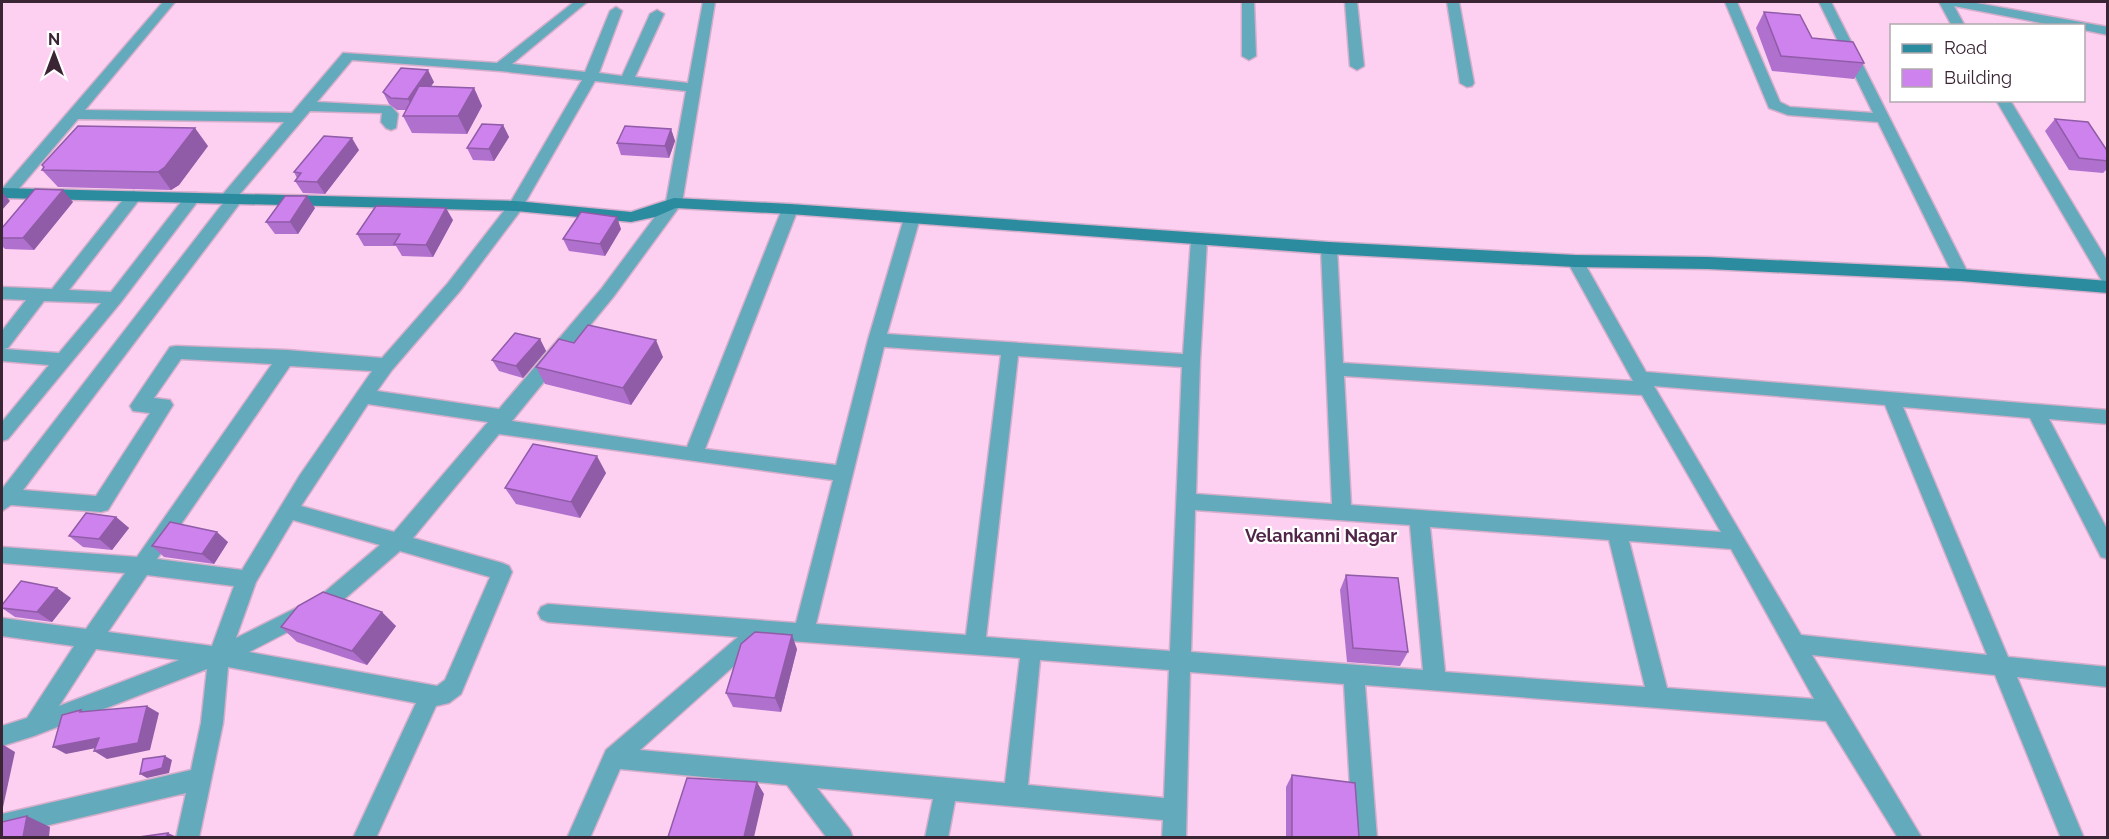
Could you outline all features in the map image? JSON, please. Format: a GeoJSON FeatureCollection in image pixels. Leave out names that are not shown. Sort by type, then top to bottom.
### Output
{"type":"FeatureCollection","features":[{"type":"Feature","properties":{"kind":"main road"},"geometry":{"type":"LineString","coordinates":[[4,193],[516,206],[632,217],[650,213],[674,203],[790,209],[1329,248],[1575,261],[1708,263],[1962,275],[2108,287]]}},
{"type":"Feature","properties":{"kind":"street"},"geometry":{"type":"LineString","coordinates":[[4,193],[169,2]]}},
{"type":"Feature","properties":{"kind":"street"},"geometry":{"type":"LineString","coordinates":[[500,67],[580,2]]}},
{"type":"Feature","properties":{"kind":"street"},"geometry":{"type":"LineString","coordinates":[[2,736],[219,656],[327,602],[399,540],[608,292],[674,203],[708,2]]}},
{"type":"Feature","properties":{"kind":"street"},"geometry":{"type":"LineString","coordinates":[[1248,2],[1249,56]]}},
{"type":"Feature","properties":{"kind":"street"},"geometry":{"type":"LineString","coordinates":[[1351,2],[1357,66]]}},
{"type":"Feature","properties":{"kind":"street"},"geometry":{"type":"LineString","coordinates":[[1453,2],[1467,83]]}},
{"type":"Feature","properties":{"kind":"street"},"geometry":{"type":"LineString","coordinates":[[1731,2],[1774,105],[1788,111],[1883,118]]}},
{"type":"Feature","properties":{"kind":"street"},"geometry":{"type":"LineString","coordinates":[[1825,2],[1962,275]]}},
{"type":"Feature","properties":{"kind":"street"},"geometry":{"type":"LineString","coordinates":[[1945,2],[1958,24]]}},
{"type":"Feature","properties":{"kind":"street"},"geometry":{"type":"LineString","coordinates":[[1953,2],[2072,24]]}},
{"type":"Feature","properties":{"kind":"street"},"geometry":{"type":"LineString","coordinates":[[2036,2],[2048,19]]}},
{"type":"Feature","properties":{"kind":"street"},"geometry":{"type":"LineString","coordinates":[[187,837],[212,723],[219,656],[247,579],[288,510],[386,365],[454,287],[516,206],[590,78],[615,11]]}},
{"type":"Feature","properties":{"kind":"street"},"geometry":{"type":"LineString","coordinates":[[627,81],[657,14]]}},
{"type":"Feature","properties":{"kind":"street"},"geometry":{"type":"LineString","coordinates":[[2085,27],[2108,31]]}},
{"type":"Feature","properties":{"kind":"street"},"geometry":{"type":"LineString","coordinates":[[4,500],[293,118],[348,56],[500,67],[694,88]]}},
{"type":"Feature","properties":{"kind":"street"},"geometry":{"type":"LineString","coordinates":[[2005,102],[2108,277]]}},
{"type":"Feature","properties":{"kind":"street"},"geometry":{"type":"LineString","coordinates":[[306,106],[386,109],[391,114],[388,122],[391,125]]}},
{"type":"Feature","properties":{"kind":"street"},"geometry":{"type":"LineString","coordinates":[[74,114],[293,118]]}},
{"type":"Feature","properties":{"kind":"street"},"geometry":{"type":"LineString","coordinates":[[2,343],[134,196]]}},
{"type":"Feature","properties":{"kind":"street"},"geometry":{"type":"LineString","coordinates":[[2,434],[61,360],[115,298],[193,197]]}},
{"type":"Feature","properties":{"kind":"street"},"geometry":{"type":"LineString","coordinates":[[693,455],[790,209]]}},
{"type":"Feature","properties":{"kind":"street"},"geometry":{"type":"LineString","coordinates":[[804,632],[877,340],[912,218]]}},
{"type":"Feature","properties":{"kind":"street"},"geometry":{"type":"LineString","coordinates":[[1174,837],[1191,362],[1199,240]]}},
{"type":"Feature","properties":{"kind":"street"},"geometry":{"type":"LineString","coordinates":[[1329,248],[1342,512]]}},
{"type":"Feature","properties":{"kind":"street"},"geometry":{"type":"LineString","coordinates":[[1575,261],[1602,313],[1737,541],[1832,711],[1911,837]]}},
{"type":"Feature","properties":{"kind":"street"},"geometry":{"type":"LineString","coordinates":[[2,292],[115,298]]}},
{"type":"Feature","properties":{"kind":"street"},"geometry":{"type":"LineString","coordinates":[[877,340],[1191,362]]}},
{"type":"Feature","properties":{"kind":"street"},"geometry":{"type":"LineString","coordinates":[[975,645],[1010,349]]}},
{"type":"Feature","properties":{"kind":"street"},"geometry":{"type":"LineString","coordinates":[[4,500],[101,504],[164,405],[139,406],[176,352],[287,357],[386,365]]}},
{"type":"Feature","properties":{"kind":"street"},"geometry":{"type":"LineString","coordinates":[[2,354],[61,360]]}},
{"type":"Feature","properties":{"kind":"street"},"geometry":{"type":"LineString","coordinates":[[34,726],[90,640],[287,357]]}},
{"type":"Feature","properties":{"kind":"street"},"geometry":{"type":"LineString","coordinates":[[1336,369],[1891,399],[2108,417]]}},
{"type":"Feature","properties":{"kind":"street"},"geometry":{"type":"LineString","coordinates":[[364,396],[693,455],[844,474]]}},
{"type":"Feature","properties":{"kind":"street"},"geometry":{"type":"LineString","coordinates":[[1891,399],[2073,837]]}},
{"type":"Feature","properties":{"kind":"street"},"geometry":{"type":"LineString","coordinates":[[2036,411],[2108,551]]}},
{"type":"Feature","properties":{"kind":"street"},"geometry":{"type":"LineString","coordinates":[[1186,501],[1737,541]]}},
{"type":"Feature","properties":{"kind":"street"},"geometry":{"type":"LineString","coordinates":[[2,627],[219,656],[430,696],[441,696],[453,687],[502,572],[399,540],[288,510]]}},
{"type":"Feature","properties":{"kind":"street"},"geometry":{"type":"LineString","coordinates":[[1419,518],[1435,681]]}},
{"type":"Feature","properties":{"kind":"street"},"geometry":{"type":"LineString","coordinates":[[1617,532],[1659,698]]}},
{"type":"Feature","properties":{"kind":"street"},"geometry":{"type":"LineString","coordinates":[[2,555],[143,566],[247,579]]}},
{"type":"Feature","properties":{"kind":"street"},"geometry":{"type":"LineString","coordinates":[[548,613],[1832,711]]}},
{"type":"Feature","properties":{"kind":"street"},"geometry":{"type":"LineString","coordinates":[[578,837],[614,758],[762,629]]}},
{"type":"Feature","properties":{"kind":"street"},"geometry":{"type":"LineString","coordinates":[[1794,644],[2108,677]]}},
{"type":"Feature","properties":{"kind":"street"},"geometry":{"type":"LineString","coordinates":[[1015,796],[1031,650]]}},
{"type":"Feature","properties":{"kind":"street"},"geometry":{"type":"LineString","coordinates":[[1354,675],[1365,837]]}},
{"type":"Feature","properties":{"kind":"street"},"geometry":{"type":"LineString","coordinates":[[364,837],[430,696]]}},
{"type":"Feature","properties":{"kind":"street"},"geometry":{"type":"LineString","coordinates":[[614,758],[1174,810]]}},
{"type":"Feature","properties":{"kind":"street"},"geometry":{"type":"LineString","coordinates":[[793,775],[843,837]]}},
{"type":"Feature","properties":{"kind":"street"},"geometry":{"type":"LineString","coordinates":[[2,825],[55,810],[198,779]]}},
{"type":"Feature","properties":{"kind":"street"},"geometry":{"type":"LineString","coordinates":[[936,837],[946,789]]}},
{"type":"Feature","properties":{"kind":"building"},"geometry":{"type":"Polygon","coordinates":[[[1764,12],[1800,15],[1812,38],[1853,42],[1864,63],[1781,56],[1764,12]]]}},
{"type":"Feature","properties":{"kind":"building"},"geometry":{"type":"Polygon","coordinates":[[[401,68],[428,70],[408,99],[391,98],[383,92],[401,68]]]}},
{"type":"Feature","properties":{"kind":"building"},"geometry":{"type":"Polygon","coordinates":[[[419,86],[474,88],[458,116],[403,116],[419,86]]]}},
{"type":"Feature","properties":{"kind":"building"},"geometry":{"type":"Polygon","coordinates":[[[2055,119],[2088,122],[2108,152],[2108,161],[2079,158],[2055,119]]]}},
{"type":"Feature","properties":{"kind":"building"},"geometry":{"type":"Polygon","coordinates":[[[482,124],[503,125],[489,149],[467,148],[482,124]]]}},
{"type":"Feature","properties":{"kind":"building"},"geometry":{"type":"Polygon","coordinates":[[[78,126],[195,128],[165,167],[158,172],[42,170],[44,167],[42,165],[78,126]]]}},
{"type":"Feature","properties":{"kind":"building"},"geometry":{"type":"Polygon","coordinates":[[[625,126],[671,129],[665,146],[617,143],[625,126]]]}},
{"type":"Feature","properties":{"kind":"building"},"geometry":{"type":"Polygon","coordinates":[[[324,136],[352,138],[317,182],[295,181],[301,173],[294,172],[324,136]]]}},
{"type":"Feature","properties":{"kind":"building"},"geometry":{"type":"Polygon","coordinates":[[[35,189],[63,190],[23,238],[2,238],[2,228],[35,189]]]}},
{"type":"Feature","properties":{"kind":"building"},"geometry":{"type":"Polygon","coordinates":[[[285,196],[307,196],[290,222],[266,222],[285,196]]]}},
{"type":"Feature","properties":{"kind":"building"},"geometry":{"type":"Polygon","coordinates":[[[376,206],[446,208],[426,245],[394,244],[400,234],[357,234],[376,206]]]}},
{"type":"Feature","properties":{"kind":"building"},"geometry":{"type":"Polygon","coordinates":[[[581,212],[617,217],[600,244],[563,239],[581,212]]]}},
{"type":"Feature","properties":{"kind":"building"},"geometry":{"type":"Polygon","coordinates":[[[588,325],[656,340],[623,388],[536,367],[559,339],[574,343],[588,325]]]}},
{"type":"Feature","properties":{"kind":"building"},"geometry":{"type":"Polygon","coordinates":[[[515,333],[540,339],[516,366],[492,360],[515,333]]]}},
{"type":"Feature","properties":{"kind":"building"},"geometry":{"type":"Polygon","coordinates":[[[533,444],[597,456],[571,502],[505,488],[533,444]]]}},
{"type":"Feature","properties":{"kind":"building"},"geometry":{"type":"Polygon","coordinates":[[[86,513],[116,517],[99,539],[69,536],[86,513]]]}},
{"type":"Feature","properties":{"kind":"building"},"geometry":{"type":"Polygon","coordinates":[[[170,522],[217,532],[202,554],[152,546],[170,522]]]}},
{"type":"Feature","properties":{"kind":"building"},"geometry":{"type":"Polygon","coordinates":[[[1346,575],[1398,578],[1408,652],[1353,648],[1346,575]]]}},
{"type":"Feature","properties":{"kind":"building"},"geometry":{"type":"Polygon","coordinates":[[[21,581],[57,588],[37,612],[2,608],[21,581]]]}},
{"type":"Feature","properties":{"kind":"building"},"geometry":{"type":"Polygon","coordinates":[[[323,592],[382,612],[352,651],[281,627],[298,606],[323,592]]]}},
{"type":"Feature","properties":{"kind":"building"},"geometry":{"type":"Polygon","coordinates":[[[755,632],[792,635],[775,698],[726,693],[741,644],[755,632]]]}},
{"type":"Feature","properties":{"kind":"building"},"geometry":{"type":"Polygon","coordinates":[[[147,706],[138,743],[94,751],[99,738],[53,747],[62,715],[81,710],[80,712],[147,706]]]}},
{"type":"Feature","properties":{"kind":"building"},"geometry":{"type":"Polygon","coordinates":[[[165,756],[162,768],[140,774],[143,759],[165,756]]]}},
{"type":"Feature","properties":{"kind":"building"},"geometry":{"type":"Polygon","coordinates":[[[1292,775],[1355,783],[1359,837],[1292,837],[1292,775]]]}},
{"type":"Feature","properties":{"kind":"building"},"geometry":{"type":"Polygon","coordinates":[[[687,778],[757,782],[744,837],[668,837],[687,778]]]}},
{"type":"Feature","properties":{"kind":"building"},"geometry":{"type":"Polygon","coordinates":[[[27,816],[23,837],[2,837],[2,822],[27,816]]]}},
{"type":"Feature","properties":{"kind":"building"},"geometry":{"type":"Polygon","coordinates":[[[168,833],[166,837],[139,837],[168,833]]]}},
{"type":"Feature","properties":{"kind":"district","name":"Velankanni Nagar"},"geometry":{"type":"Point","coordinates":[1321,535]}}]}
